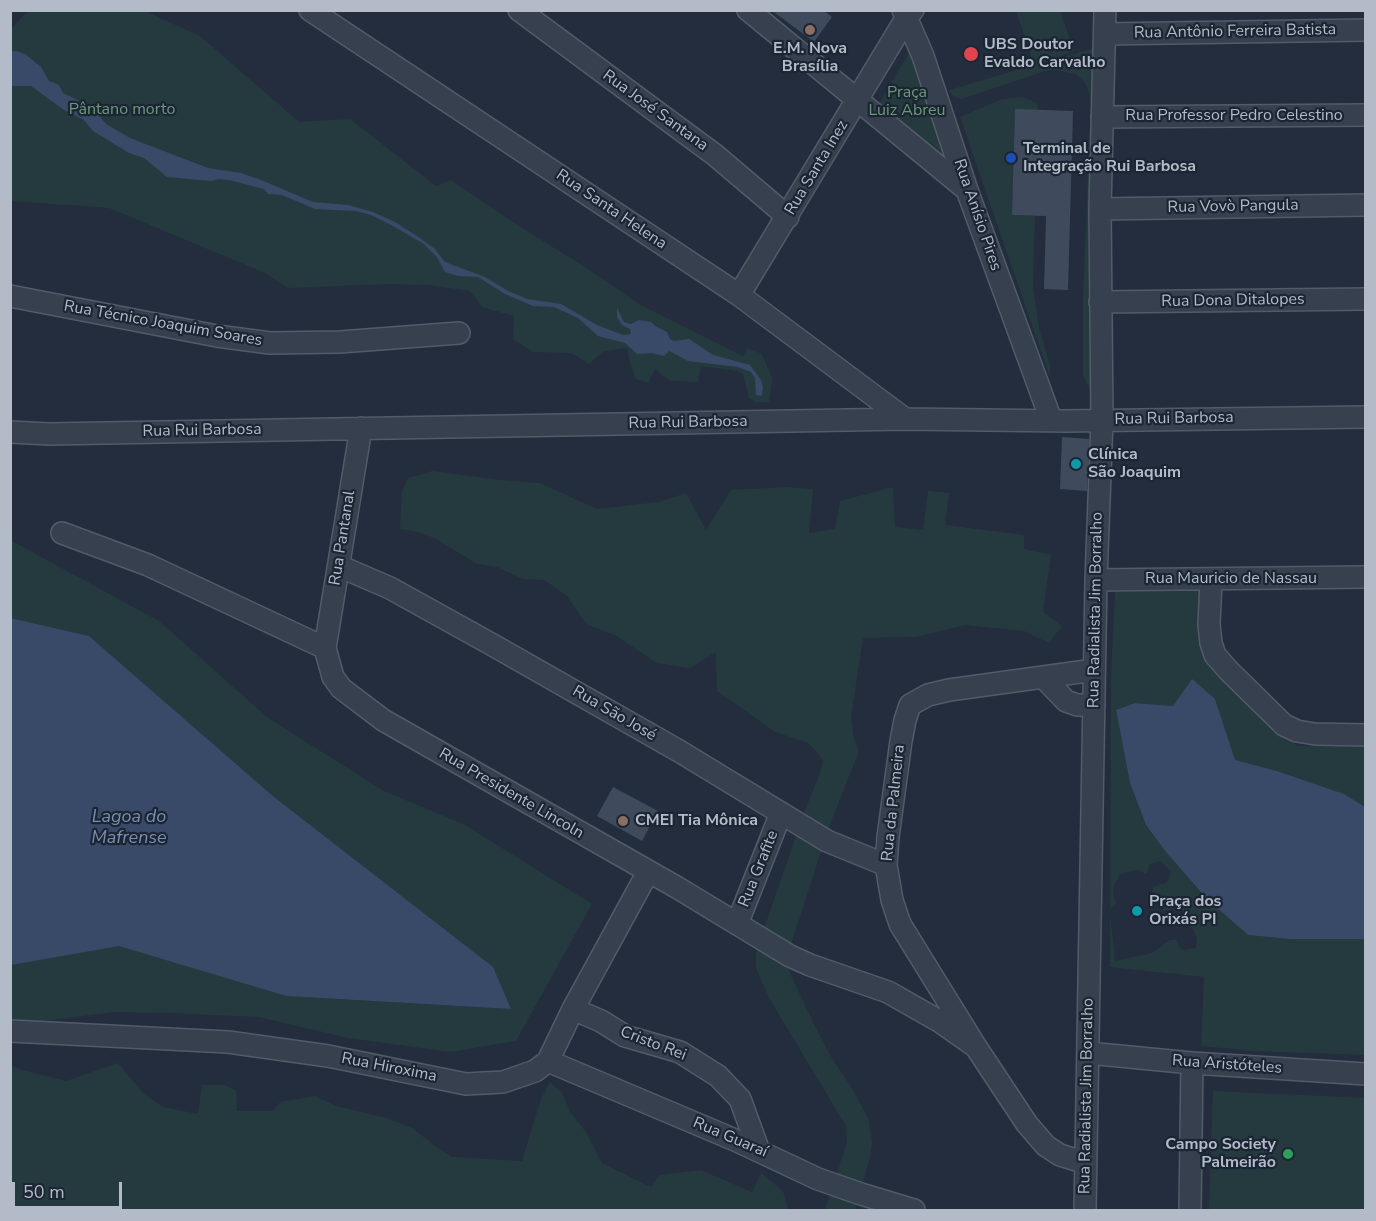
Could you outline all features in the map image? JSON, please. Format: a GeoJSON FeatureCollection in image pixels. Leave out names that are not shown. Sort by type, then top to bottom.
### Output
{"type":"FeatureCollection","features":[{"type":"Feature","properties":{"kind":"street","name":"Rua Santa Helena"},"geometry":{"type":"LineString","coordinates":[[310,10],[739,296],[905,419]]}},
{"type":"Feature","properties":{"kind":"street","name":"Rua José Santana"},"geometry":{"type":"LineString","coordinates":[[519,10],[715,155],[788,217]]}},
{"type":"Feature","properties":{"kind":"street"},"geometry":{"type":"LineString","coordinates":[[748,10],[857,102],[967,190]]}},
{"type":"Feature","properties":{"kind":"street","name":"Rua Radialista Jim Borralho"},"geometry":{"type":"LineString","coordinates":[[1085,1210],[1094,670],[1102,420],[1100,209],[1105,10]]}},
{"type":"Feature","properties":{"kind":"street","name":"Rua Santa Inez"},"geometry":{"type":"LineString","coordinates":[[739,296],[857,102],[908,13]]}},
{"type":"Feature","properties":{"kind":"street","name":"Rua Anísio Pires"},"geometry":{"type":"LineString","coordinates":[[908,13],[967,190],[1051,420]]}},
{"type":"Feature","properties":{"kind":"street","name":"Rua Antônio Ferreira Batista"},"geometry":{"type":"LineString","coordinates":[[1104,34],[1365,30]]}},
{"type":"Feature","properties":{"kind":"street","name":"Rua Professor Pedro Celestino"},"geometry":{"type":"LineString","coordinates":[[1102,117],[1365,115]]}},
{"type":"Feature","properties":{"kind":"street","name":"Rua Vovò Pangula"},"geometry":{"type":"LineString","coordinates":[[1100,209],[1365,205]]}},
{"type":"Feature","properties":{"kind":"street","name":"Rua Técnico Joaquim Soares"},"geometry":{"type":"LineString","coordinates":[[10,296],[218,336],[270,343],[340,342],[459,333]]}},
{"type":"Feature","properties":{"kind":"street","name":"Rua Dona Ditalopes"},"geometry":{"type":"LineString","coordinates":[[1100,302],[1365,299]]}},
{"type":"Feature","properties":{"kind":"street","name":"Rua Rui Barbosa"},"geometry":{"type":"LineString","coordinates":[[10,432],[49,434],[905,419],[1102,420],[1365,417]]}},
{"type":"Feature","properties":{"kind":"street","name":"Rua Pantanal"},"geometry":{"type":"LineString","coordinates":[[325,648],[361,428]]}},
{"type":"Feature","properties":{"kind":"street"},"geometry":{"type":"LineString","coordinates":[[62,533],[148,565],[325,648]]}},
{"type":"Feature","properties":{"kind":"street","name":"Rua São José"},"geometry":{"type":"LineString","coordinates":[[339,566],[390,588],[492,644],[679,751],[827,841],[886,865]]}},
{"type":"Feature","properties":{"kind":"street","name":"Rua Mauricio de Nassau"},"geometry":{"type":"LineString","coordinates":[[1096,580],[1365,578]]}},
{"type":"Feature","properties":{"kind":"street"},"geometry":{"type":"LineString","coordinates":[[1211,580],[1209,625],[1211,643],[1215,655],[1228,670],[1284,725],[1297,732],[1365,735]]}},
{"type":"Feature","properties":{"kind":"street","name":"Rua Presidente Lincoln"},"geometry":{"type":"LineString","coordinates":[[325,648],[333,677],[341,688],[383,720],[678,888],[790,956],[888,992],[939,1021],[976,1047]]}},
{"type":"Feature","properties":{"kind":"street","name":"Rua da Palmeira"},"geometry":{"type":"LineString","coordinates":[[1086,1164],[1060,1155],[1040,1140],[1027,1124],[900,924],[892,900],[886,865],[901,741],[910,705],[928,695],[949,690],[1094,670]]}},
{"type":"Feature","properties":{"kind":"street"},"geometry":{"type":"LineString","coordinates":[[1043,678],[1066,701],[1077,705],[1094,705]]}},
{"type":"Feature","properties":{"kind":"street","name":"Rua Grafite"},"geometry":{"type":"LineString","coordinates":[[737,924],[788,818]]}},
{"type":"Feature","properties":{"kind":"street"},"geometry":{"type":"LineString","coordinates":[[548,1061],[573,1009],[648,872]]}},
{"type":"Feature","properties":{"kind":"street","name":"Cristo Rei"},"geometry":{"type":"LineString","coordinates":[[573,1009],[601,1021],[625,1036],[680,1052],[718,1076],[740,1099],[759,1151]]}},
{"type":"Feature","properties":{"kind":"street","name":"Rua Hiroxima"},"geometry":{"type":"LineString","coordinates":[[10,1031],[228,1042],[328,1056],[466,1084],[490,1084],[511,1080],[535,1071],[548,1061]]}},
{"type":"Feature","properties":{"kind":"street","name":"Rua Aristóteles"},"geometry":{"type":"LineString","coordinates":[[1088,1053],[1192,1063],[1365,1074]]}},
{"type":"Feature","properties":{"kind":"street","name":"Rua Guaraí"},"geometry":{"type":"LineString","coordinates":[[548,1061],[759,1151],[818,1179],[914,1210]]}},
{"type":"Feature","properties":{"kind":"street"},"geometry":{"type":"LineString","coordinates":[[1190,1210],[1192,1063]]}},
{"type":"Feature","properties":{"kind":"green space","name":"Pântano morto"},"geometry":{"type":"Polygon","coordinates":[[[143,10],[200,36],[299,122],[350,119],[436,186],[451,180],[639,304],[743,356],[748,348],[762,354],[772,378],[769,402],[756,402],[749,398],[743,374],[737,371],[701,366],[698,382],[670,381],[655,369],[648,383],[636,379],[627,348],[604,351],[589,364],[571,353],[533,352],[513,339],[514,316],[482,307],[470,291],[429,285],[389,284],[288,288],[265,273],[109,208],[11,201],[10,31],[27,11],[143,10]]]}},
{"type":"Feature","properties":{"kind":"green space"},"geometry":{"type":"Polygon","coordinates":[[[1016,11],[1060,11],[1074,51],[1039,64],[1102,46],[1093,396],[1083,376],[1083,295],[1091,103],[1088,88],[1075,74],[1057,70],[1045,71],[961,99],[953,96],[949,90],[1034,65],[1016,11]]]}},
{"type":"Feature","properties":{"kind":"green space","name":"Praça Luiz Abreu"},"geometry":{"type":"Polygon","coordinates":[[[912,47],[950,166],[877,108],[912,47]]]}},
{"type":"Feature","properties":{"kind":"green space"},"geometry":{"type":"Polygon","coordinates":[[[1023,97],[1036,103],[1039,110],[1015,110],[1012,215],[1035,216],[1033,287],[1039,328],[1050,365],[1050,377],[960,117],[1002,99],[1023,97]]]}},
{"type":"Feature","properties":{"kind":"green space"},"geometry":{"type":"Polygon","coordinates":[[[432,471],[540,483],[597,509],[659,502],[686,493],[706,530],[731,490],[786,487],[813,489],[809,533],[835,529],[840,501],[893,487],[895,527],[923,530],[928,491],[949,493],[945,525],[1024,535],[1024,549],[1051,555],[1043,612],[1062,626],[1049,643],[1024,631],[965,625],[916,637],[863,638],[851,717],[854,739],[859,751],[829,827],[787,962],[791,976],[830,1055],[869,1120],[872,1143],[870,1157],[855,1210],[825,1210],[847,1142],[846,1126],[769,998],[756,968],[756,954],[767,920],[805,810],[820,774],[823,762],[818,753],[808,743],[775,732],[717,691],[716,652],[690,668],[657,663],[615,635],[586,624],[567,596],[544,580],[523,579],[497,567],[477,564],[436,539],[419,532],[400,529],[402,491],[408,478],[432,471]]]}},
{"type":"Feature","properties":{"kind":"green space"},"geometry":{"type":"Polygon","coordinates":[[[10,540],[159,621],[268,718],[384,791],[465,825],[592,904],[516,1041],[451,1052],[348,1038],[259,1017],[170,1013],[114,1012],[28,1023],[11,1022],[11,965],[119,945],[286,996],[510,1009],[274,797],[89,636],[11,618],[10,540]]]}},
{"type":"Feature","properties":{"kind":"green space"},"geometry":{"type":"Polygon","coordinates":[[[1205,591],[1204,651],[1297,746],[1365,747],[1365,807],[1343,794],[1277,771],[1234,760],[1215,699],[1173,706],[1135,703],[1116,710],[1130,783],[1146,825],[1207,899],[1248,935],[1290,939],[1365,939],[1365,1055],[1252,1051],[1201,1046],[1204,977],[1110,967],[1110,915],[1115,961],[1152,953],[1170,940],[1176,940],[1180,948],[1184,950],[1196,948],[1197,938],[1188,925],[1183,910],[1163,911],[1163,907],[1152,896],[1153,887],[1166,883],[1169,879],[1170,871],[1161,861],[1150,864],[1146,874],[1138,870],[1120,875],[1114,885],[1113,894],[1116,903],[1110,912],[1111,675],[1115,592],[1205,591]]]}},
{"type":"Feature","properties":{"kind":"green space"},"geometry":{"type":"Polygon","coordinates":[[[118,1063],[143,1093],[163,1107],[198,1114],[202,1085],[225,1085],[236,1091],[237,1111],[273,1111],[280,1102],[315,1096],[336,1106],[387,1118],[412,1128],[452,1157],[522,1161],[541,1099],[550,1082],[562,1093],[570,1112],[586,1132],[602,1163],[651,1187],[660,1175],[701,1170],[752,1192],[761,1173],[783,1191],[788,1210],[11,1210],[11,1065],[18,1069],[66,1081],[118,1063]]]}},
{"type":"Feature","properties":{"kind":"green space","name":"Campo Society Palmeirão"},"geometry":{"type":"Polygon","coordinates":[[[1213,1091],[1365,1098],[1365,1210],[1209,1210],[1213,1091]]]}},
{"type":"Feature","properties":{"kind":"water"},"geometry":{"type":"Polygon","coordinates":[[[11,51],[25,54],[41,67],[49,81],[59,85],[63,93],[94,110],[106,124],[130,138],[208,168],[241,173],[313,202],[348,205],[373,212],[417,236],[450,264],[485,277],[527,299],[561,304],[597,325],[623,335],[631,334],[630,329],[622,325],[617,317],[617,308],[624,322],[631,324],[639,320],[651,322],[667,332],[670,339],[674,341],[689,339],[713,355],[750,365],[761,380],[762,396],[756,395],[755,378],[751,372],[738,367],[688,361],[669,351],[664,356],[652,353],[637,354],[625,343],[598,336],[578,318],[554,307],[533,306],[505,294],[478,277],[458,276],[445,272],[437,257],[424,244],[371,215],[356,211],[315,209],[282,195],[268,194],[264,189],[229,180],[212,181],[167,177],[144,158],[129,153],[93,131],[84,120],[64,110],[31,86],[11,86],[11,51]]]}},
{"type":"Feature","properties":{"kind":"water","name":"Lagoa do Mafrense"},"geometry":{"type":"Polygon","coordinates":[[[11,618],[89,636],[274,797],[493,967],[511,1009],[286,996],[119,946],[11,965],[11,618]]]}},
{"type":"Feature","properties":{"kind":"water"},"geometry":{"type":"Polygon","coordinates":[[[1192,679],[1215,699],[1235,760],[1277,771],[1344,794],[1365,807],[1365,939],[1290,939],[1248,935],[1207,899],[1146,825],[1130,783],[1116,710],[1135,703],[1173,706],[1192,679]]]}},
{"type":"Feature","properties":{"kind":"building","name":"E.M. Nova Brasília"},"geometry":{"type":"Polygon","coordinates":[[[771,10],[823,10],[832,17],[814,42],[771,10]]]}},
{"type":"Feature","properties":{"kind":"building"},"geometry":{"type":"Polygon","coordinates":[[[1015,109],[1073,111],[1068,290],[1044,289],[1046,216],[1012,215],[1015,109]]]}},
{"type":"Feature","properties":{"kind":"building","name":"Clínica São Joaquim"},"geometry":{"type":"Polygon","coordinates":[[[1062,437],[1089,439],[1087,491],[1060,489],[1062,437]]]}},
{"type":"Feature","properties":{"kind":"building","name":"CMEI Tia Mônica"},"geometry":{"type":"Polygon","coordinates":[[[613,787],[658,811],[642,841],[597,816],[613,787]]]}},
{"type":"Feature","properties":{"kind":"place","name":"E.M. Nova Brasília"},"geometry":{"type":"Point","coordinates":[810,30]}},
{"type":"Feature","properties":{"kind":"place","name":"UBS Doutor Evaldo Carvalho"},"geometry":{"type":"Point","coordinates":[971,54]}},
{"type":"Feature","properties":{"kind":"place","name":"Terminal de Integração Rui Barbosa"},"geometry":{"type":"Point","coordinates":[1011,158]}},
{"type":"Feature","properties":{"kind":"place","name":"Clínica São Joaquim"},"geometry":{"type":"Point","coordinates":[1076,464]}},
{"type":"Feature","properties":{"kind":"place","name":"CMEI Tia Mônica"},"geometry":{"type":"Point","coordinates":[623,821]}},
{"type":"Feature","properties":{"kind":"place","name":"Praça dos Orixás PI"},"geometry":{"type":"Point","coordinates":[1137,911]}},
{"type":"Feature","properties":{"kind":"place","name":"Campo Society Palmeirão"},"geometry":{"type":"Point","coordinates":[1288,1154]}}]}
